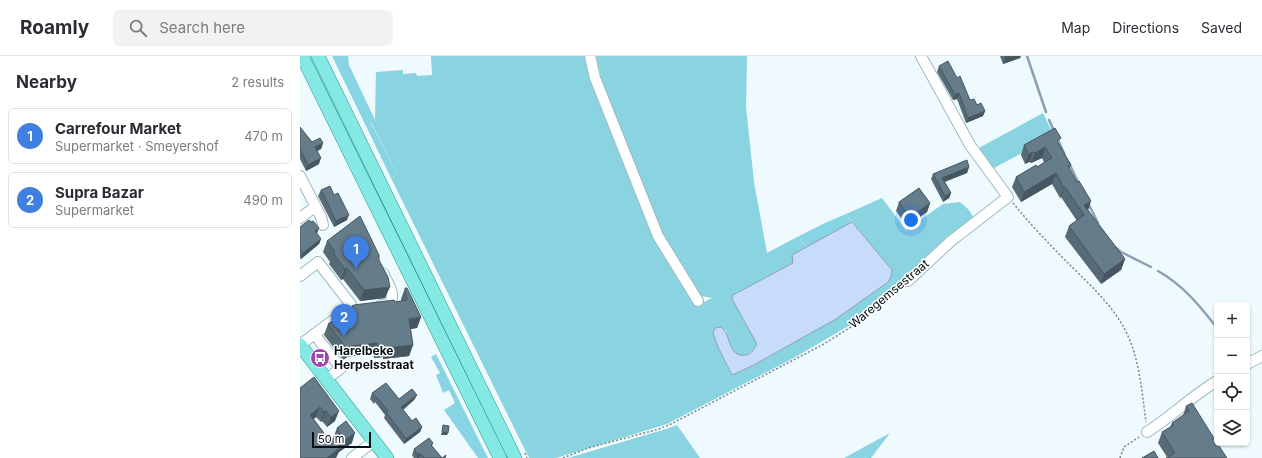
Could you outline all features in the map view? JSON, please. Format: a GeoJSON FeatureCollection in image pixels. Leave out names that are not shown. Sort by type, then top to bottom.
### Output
{"type":"FeatureCollection","features":[{"type":"Feature","properties":{"kind":"main road"},"geometry":{"type":"LineString","coordinates":[[302,56],[500,458]]}},
{"type":"Feature","properties":{"kind":"main road"},"geometry":{"type":"LineString","coordinates":[[318,56],[515,458]]}},
{"type":"Feature","properties":{"kind":"main road"},"geometry":{"type":"LineString","coordinates":[[300,345],[387,458]]}},
{"type":"Feature","properties":{"kind":"street"},"geometry":{"type":"LineString","coordinates":[[590,56],[595,78],[658,236],[698,301]]}},
{"type":"Feature","properties":{"kind":"street"},"geometry":{"type":"LineString","coordinates":[[921,56],[970,145],[1008,197]]}},
{"type":"Feature","properties":{"kind":"street"},"geometry":{"type":"LineString","coordinates":[[300,176],[322,225]]}},
{"type":"Feature","properties":{"kind":"street","name":"Waregemsestraat"},"geometry":{"type":"LineString","coordinates":[[908,280],[951,241],[1008,197]]}},
{"type":"Feature","properties":{"kind":"street"},"geometry":{"type":"LineString","coordinates":[[300,218],[315,207]]}},
{"type":"Feature","properties":{"kind":"street"},"geometry":{"type":"LineString","coordinates":[[300,276],[318,262],[352,306],[300,345]]}},
{"type":"Feature","properties":{"kind":"street"},"geometry":{"type":"LineString","coordinates":[[348,309],[390,304],[393,299],[393,292],[381,269]]}},
{"type":"Feature","properties":{"kind":"street"},"geometry":{"type":"LineString","coordinates":[[314,334],[341,368],[326,379]]}},
{"type":"Feature","properties":{"kind":"street"},"geometry":{"type":"LineString","coordinates":[[1250,362],[1262,356]]}},
{"type":"Feature","properties":{"kind":"street"},"geometry":{"type":"LineString","coordinates":[[1147,432],[1166,420],[1193,397],[1214,383]]}},
{"type":"Feature","properties":{"kind":"street"},"geometry":{"type":"LineString","coordinates":[[352,458],[374,441]]}},
{"type":"Feature","properties":{"kind":"path"},"geometry":{"type":"LineString","coordinates":[[1008,197],[1033,227],[1096,291],[1113,311],[1127,335],[1138,364],[1147,432],[1124,447],[1120,458]]}},
{"type":"Feature","properties":{"kind":"path","name":"Waregemsestraat"},"geometry":{"type":"LineString","coordinates":[[563,458],[588,448],[659,429],[777,369],[824,344],[862,320],[908,280]]}},
{"type":"Feature","properties":{"kind":"shaded area"},"geometry":{"type":"Polygon","coordinates":[[[332,56],[348,56],[349,65],[375,120],[371,123],[397,175],[391,178],[332,56]]]}},
{"type":"Feature","properties":{"kind":"shaded area"},"geometry":{"type":"Polygon","coordinates":[[[431,56],[585,56],[595,88],[619,149],[662,240],[691,299],[696,306],[712,298],[701,296],[667,243],[643,193],[602,82],[596,56],[747,56],[746,107],[754,182],[767,253],[799,236],[806,248],[792,255],[793,263],[733,295],[732,299],[757,344],[748,354],[740,355],[730,346],[726,330],[713,333],[718,347],[732,375],[752,366],[836,319],[888,282],[892,270],[846,214],[882,198],[906,230],[943,204],[960,202],[968,209],[975,219],[936,251],[895,289],[852,324],[790,360],[667,424],[556,458],[529,458],[391,178],[397,175],[371,122],[375,120],[376,72],[403,70],[403,74],[416,73],[417,76],[432,75],[431,56]]]}},
{"type":"Feature","properties":{"kind":"shaded area"},"geometry":{"type":"Polygon","coordinates":[[[1043,113],[1054,136],[992,169],[977,149],[1043,113]]]}},
{"type":"Feature","properties":{"kind":"shaded area"},"geometry":{"type":"Polygon","coordinates":[[[846,214],[852,222],[806,248],[799,236],[846,214]]]}},
{"type":"Feature","properties":{"kind":"shaded area"},"geometry":{"type":"Polygon","coordinates":[[[852,222],[892,270],[891,277],[888,282],[836,319],[752,366],[732,375],[718,347],[713,333],[715,328],[721,327],[727,335],[733,350],[740,355],[750,354],[757,344],[732,299],[733,295],[793,263],[792,255],[852,222]]]}},
{"type":"Feature","properties":{"kind":"shaded area"},"geometry":{"type":"Polygon","coordinates":[[[436,354],[488,458],[478,458],[444,410],[455,403],[449,390],[443,393],[436,375],[440,373],[431,357],[436,354]]]}},
{"type":"Feature","properties":{"kind":"shaded area"},"geometry":{"type":"Polygon","coordinates":[[[677,425],[700,458],[568,458],[666,429],[677,425]]]}},
{"type":"Feature","properties":{"kind":"shaded area"},"geometry":{"type":"Polygon","coordinates":[[[890,433],[871,458],[844,458],[890,433]]]}},
{"type":"Feature","properties":{"kind":"building"},"geometry":{"type":"Polygon","coordinates":[[[948,61],[957,78],[960,76],[970,100],[974,99],[977,105],[981,103],[985,111],[968,118],[959,93],[955,95],[939,66],[948,61]]]}},
{"type":"Feature","properties":{"kind":"building"},"geometry":{"type":"Polygon","coordinates":[[[300,127],[312,142],[320,138],[323,143],[315,147],[321,158],[308,165],[300,149],[300,127]]]}},
{"type":"Feature","properties":{"kind":"building"},"geometry":{"type":"Polygon","coordinates":[[[1055,128],[1061,138],[1057,141],[1071,165],[1068,166],[1077,182],[1079,181],[1091,201],[1084,205],[1125,259],[1104,274],[1069,226],[1084,215],[1065,187],[1064,188],[1056,173],[1024,192],[1016,177],[1036,165],[1037,167],[1052,158],[1045,147],[1035,153],[1033,152],[1029,154],[1024,145],[1055,128]]]}},
{"type":"Feature","properties":{"kind":"building"},"geometry":{"type":"Polygon","coordinates":[[[967,160],[969,167],[942,178],[951,193],[945,196],[933,174],[967,160]]]}},
{"type":"Feature","properties":{"kind":"building"},"geometry":{"type":"Polygon","coordinates":[[[330,186],[334,195],[338,193],[349,215],[336,221],[321,190],[330,186]]]}},
{"type":"Feature","properties":{"kind":"building"},"geometry":{"type":"Polygon","coordinates":[[[919,188],[930,203],[910,218],[899,202],[919,188]]]}},
{"type":"Feature","properties":{"kind":"building"},"geometry":{"type":"Polygon","coordinates":[[[360,216],[379,255],[379,260],[388,277],[390,287],[364,290],[347,268],[345,269],[333,253],[335,252],[327,241],[360,216]]]}},
{"type":"Feature","properties":{"kind":"building"},"geometry":{"type":"Polygon","coordinates":[[[309,220],[311,222],[313,221],[319,228],[315,231],[321,239],[303,253],[300,250],[300,227],[309,220]]]}},
{"type":"Feature","properties":{"kind":"building"},"geometry":{"type":"Polygon","coordinates":[[[405,288],[407,288],[421,317],[409,319],[413,345],[378,348],[377,343],[351,346],[347,349],[328,324],[346,311],[353,310],[352,306],[354,305],[394,300],[395,302],[407,300],[405,288]]]}},
{"type":"Feature","properties":{"kind":"building"},"geometry":{"type":"Polygon","coordinates":[[[314,377],[339,411],[331,417],[320,407],[310,415],[330,441],[340,434],[337,428],[346,421],[355,433],[338,445],[340,448],[327,458],[300,458],[300,388],[314,377]]]}},
{"type":"Feature","properties":{"kind":"building"},"geometry":{"type":"Polygon","coordinates":[[[386,383],[399,399],[412,389],[417,395],[401,407],[412,421],[416,418],[422,427],[406,439],[386,412],[388,411],[372,393],[386,383]]]}},
{"type":"Feature","properties":{"kind":"building"},"geometry":{"type":"Polygon","coordinates":[[[1192,403],[1214,438],[1214,446],[1219,446],[1227,458],[1166,458],[1175,453],[1162,432],[1174,425],[1172,423],[1189,411],[1186,406],[1192,403]]]}},
{"type":"Feature","properties":{"kind":"building"},"geometry":{"type":"Polygon","coordinates":[[[443,425],[449,426],[448,433],[442,432],[443,425]]]}},
{"type":"Feature","properties":{"kind":"building"},"geometry":{"type":"Polygon","coordinates":[[[429,438],[433,443],[431,445],[442,458],[424,458],[420,453],[418,455],[414,449],[429,438]]]}},
{"type":"Feature","properties":{"kind":"building"},"geometry":{"type":"Polygon","coordinates":[[[1154,451],[1158,458],[1142,458],[1154,451]]]}},
{"type":"Feature","properties":{"kind":"waterway"},"geometry":{"type":"LineString","coordinates":[[1027,56],[1046,112]]}},
{"type":"Feature","properties":{"kind":"waterway"},"geometry":{"type":"LineString","coordinates":[[1049,120],[1054,131]]}},
{"type":"Feature","properties":{"kind":"waterway"},"geometry":{"type":"LineString","coordinates":[[1058,140],[1064,153]]}},
{"type":"Feature","properties":{"kind":"waterway"},"geometry":{"type":"LineString","coordinates":[[1069,163],[1079,184]]}},
{"type":"Feature","properties":{"kind":"waterway"},"geometry":{"type":"LineString","coordinates":[[1089,205],[1098,223]]}},
{"type":"Feature","properties":{"kind":"waterway"},"geometry":{"type":"LineString","coordinates":[[1115,247],[1121,252],[1151,267]]}},
{"type":"Feature","properties":{"kind":"waterway"},"geometry":{"type":"LineString","coordinates":[[1158,271],[1183,289],[1214,324]]}},
{"type":"Feature","properties":{"kind":"place","name":"Carrefour Market"},"geometry":{"type":"Point","coordinates":[356,269]}},
{"type":"Feature","properties":{"kind":"place","name":"Supra Bazar"},"geometry":{"type":"Point","coordinates":[344,337]}},
{"type":"Feature","properties":{"kind":"place","name":"Harelbeke Herpelsstraat"},"geometry":{"type":"Point","coordinates":[320,358]}}]}
